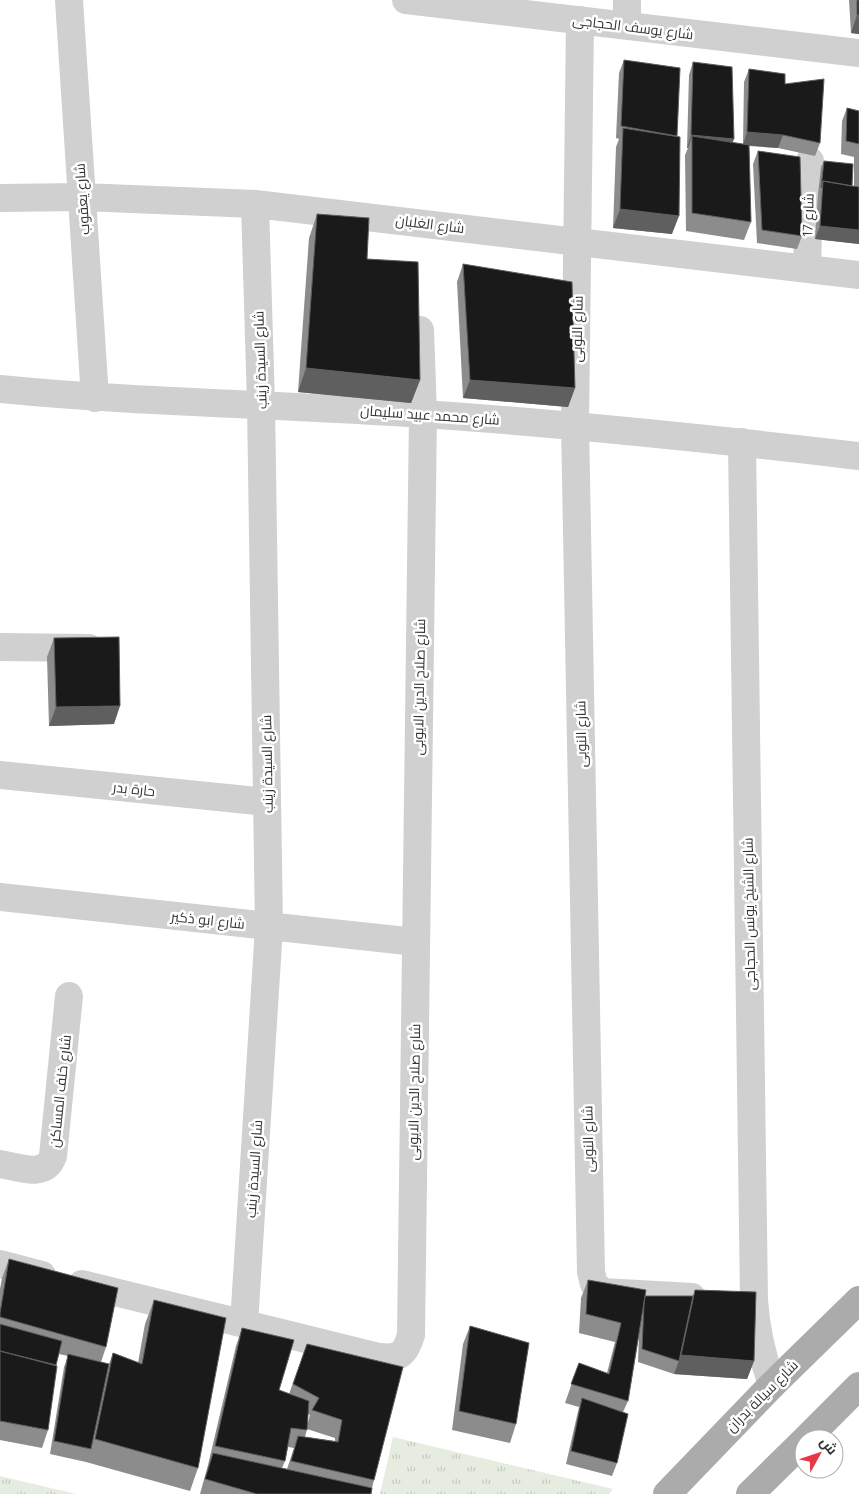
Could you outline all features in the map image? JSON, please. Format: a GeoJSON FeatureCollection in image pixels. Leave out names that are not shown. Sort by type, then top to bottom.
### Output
{"type":"FeatureCollection","features":[{"type":"Feature","properties":{"kind":"main road","name":"شارع سيالة بدران"},"geometry":{"type":"LineString","coordinates":[[667,1494],[772,1385],[859,1300]]}},
{"type":"Feature","properties":{"kind":"main road"},"geometry":{"type":"LineString","coordinates":[[816,1429],[859,1386]]}},
{"type":"Feature","properties":{"kind":"main road"},"geometry":{"type":"LineString","coordinates":[[750,1494],[794,1451]]}},
{"type":"Feature","properties":{"kind":"street","name":"شارع يعقوب"},"geometry":{"type":"LineString","coordinates":[[69,0],[95,398]]}},
{"type":"Feature","properties":{"kind":"street","name":"شارع يوسف الحجاجى"},"geometry":{"type":"LineString","coordinates":[[406,0],[471,4],[580,20],[627,13],[859,54]]}},
{"type":"Feature","properties":{"kind":"street","name":"شارع النوبى"},"geometry":{"type":"LineString","coordinates":[[580,20],[575,425],[591,1272],[594,1284],[603,1292],[754,1300]]}},
{"type":"Feature","properties":{"kind":"street","name":"شارع 17"},"geometry":{"type":"LineString","coordinates":[[807,269],[810,162]]}},
{"type":"Feature","properties":{"kind":"street","name":"شارع الغلبان"},"geometry":{"type":"LineString","coordinates":[[0,198],[82,197],[255,204],[859,275]]}},
{"type":"Feature","properties":{"kind":"street","name":"شارع السيدة زينب"},"geometry":{"type":"LineString","coordinates":[[244,1324],[269,927],[261,404],[255,204]]}},
{"type":"Feature","properties":{"kind":"street","name":"شارع صلاح الدين الايوبى"},"geometry":{"type":"LineString","coordinates":[[0,1264],[378,1357],[394,1358],[406,1349],[411,1334],[423,414],[420,330]]}},
{"type":"Feature","properties":{"kind":"street","name":"شارع محمد عبيد سليمان"},"geometry":{"type":"LineString","coordinates":[[0,389],[95,398],[261,404],[575,425],[859,456]]}},
{"type":"Feature","properties":{"kind":"street","name":"شارع الشيخ يونس الحجاجى"},"geometry":{"type":"LineString","coordinates":[[742,442],[754,1300],[756,1329],[762,1357],[772,1385]]}},
{"type":"Feature","properties":{"kind":"street"},"geometry":{"type":"LineString","coordinates":[[0,647],[103,648]]}},
{"type":"Feature","properties":{"kind":"street","name":"حارة بدر"},"geometry":{"type":"LineString","coordinates":[[0,775],[268,802]]}},
{"type":"Feature","properties":{"kind":"street","name":"شارع ابو ذكير"},"geometry":{"type":"LineString","coordinates":[[0,897],[416,942]]}},
{"type":"Feature","properties":{"kind":"street","name":"شارع خلف المساكن"},"geometry":{"type":"LineString","coordinates":[[0,1164],[38,1171],[45,1169],[51,1163],[69,996]]}},
{"type":"Feature","properties":{"kind":"green space"},"geometry":{"type":"Polygon","coordinates":[[[393,1437],[613,1489],[609,1494],[380,1494],[393,1437]]]}},
{"type":"Feature","properties":{"kind":"green space"},"geometry":{"type":"Polygon","coordinates":[[[0,1476],[76,1494],[0,1494],[0,1476]]]}},
{"type":"Feature","properties":{"kind":"building"},"geometry":{"type":"Polygon","coordinates":[[[857,0],[859,0],[859,15],[857,15],[857,0]]]}},
{"type":"Feature","properties":{"kind":"building"},"geometry":{"type":"Polygon","coordinates":[[[624,60],[680,68],[677,136],[621,126],[624,60]]]}},
{"type":"Feature","properties":{"kind":"building"},"geometry":{"type":"Polygon","coordinates":[[[693,62],[732,67],[734,139],[691,135],[693,62]]]}},
{"type":"Feature","properties":{"kind":"building"},"geometry":{"type":"Polygon","coordinates":[[[749,69],[785,74],[785,84],[824,79],[820,143],[783,135],[747,132],[749,69]]]}},
{"type":"Feature","properties":{"kind":"building"},"geometry":{"type":"Polygon","coordinates":[[[847,108],[859,111],[859,144],[846,141],[847,108]]]}},
{"type":"Feature","properties":{"kind":"building"},"geometry":{"type":"Polygon","coordinates":[[[623,128],[680,137],[679,216],[620,209],[623,128]]]}},
{"type":"Feature","properties":{"kind":"building"},"geometry":{"type":"Polygon","coordinates":[[[692,136],[749,145],[751,222],[692,213],[692,136]]]}},
{"type":"Feature","properties":{"kind":"building"},"geometry":{"type":"Polygon","coordinates":[[[758,151],[800,157],[802,236],[762,230],[758,151]]]}},
{"type":"Feature","properties":{"kind":"building"},"geometry":{"type":"Polygon","coordinates":[[[824,161],[853,164],[852,186],[823,181],[821,188],[824,161]]]}},
{"type":"Feature","properties":{"kind":"building"},"geometry":{"type":"Polygon","coordinates":[[[823,181],[859,187],[859,230],[820,226],[823,181]]]}},
{"type":"Feature","properties":{"kind":"building"},"geometry":{"type":"Polygon","coordinates":[[[317,214],[369,218],[367,259],[418,262],[420,380],[306,368],[317,214]]]}},
{"type":"Feature","properties":{"kind":"building"},"geometry":{"type":"Polygon","coordinates":[[[463,264],[572,282],[575,388],[470,380],[463,264]]]}},
{"type":"Feature","properties":{"kind":"building"},"geometry":{"type":"Polygon","coordinates":[[[119,637],[120,706],[56,707],[54,638],[119,637]]]}},
{"type":"Feature","properties":{"kind":"building"},"geometry":{"type":"Polygon","coordinates":[[[9,1259],[118,1288],[106,1347],[0,1317],[9,1259]]]}},
{"type":"Feature","properties":{"kind":"building"},"geometry":{"type":"Polygon","coordinates":[[[588,1280],[646,1290],[628,1401],[571,1384],[579,1363],[609,1374],[621,1323],[586,1314],[588,1280]]]}},
{"type":"Feature","properties":{"kind":"building"},"geometry":{"type":"Polygon","coordinates":[[[695,1290],[756,1292],[754,1361],[681,1355],[695,1290]]]}},
{"type":"Feature","properties":{"kind":"building"},"geometry":{"type":"Polygon","coordinates":[[[645,1296],[693,1296],[679,1361],[642,1349],[645,1296]]]}},
{"type":"Feature","properties":{"kind":"building"},"geometry":{"type":"Polygon","coordinates":[[[154,1300],[226,1318],[198,1468],[95,1439],[113,1353],[142,1364],[154,1300]]]}},
{"type":"Feature","properties":{"kind":"building"},"geometry":{"type":"Polygon","coordinates":[[[0,1324],[62,1341],[56,1365],[0,1351],[0,1324]]]}},
{"type":"Feature","properties":{"kind":"building"},"geometry":{"type":"Polygon","coordinates":[[[470,1326],[529,1343],[516,1424],[459,1411],[470,1326]]]}},
{"type":"Feature","properties":{"kind":"building"},"geometry":{"type":"Polygon","coordinates":[[[242,1328],[294,1340],[279,1390],[309,1401],[307,1430],[291,1428],[285,1461],[215,1446],[242,1328]]]}},
{"type":"Feature","properties":{"kind":"building"},"geometry":{"type":"Polygon","coordinates":[[[307,1344],[403,1367],[374,1480],[291,1461],[298,1436],[338,1442],[342,1420],[312,1410],[319,1398],[293,1384],[307,1344]]]}},
{"type":"Feature","properties":{"kind":"building"},"geometry":{"type":"Polygon","coordinates":[[[0,1351],[57,1366],[48,1430],[0,1421],[0,1351]]]}},
{"type":"Feature","properties":{"kind":"building"},"geometry":{"type":"Polygon","coordinates":[[[68,1354],[109,1364],[91,1449],[54,1441],[68,1354]]]}},
{"type":"Feature","properties":{"kind":"building"},"geometry":{"type":"Polygon","coordinates":[[[582,1398],[628,1414],[617,1463],[571,1451],[582,1398]]]}},
{"type":"Feature","properties":{"kind":"building"},"geometry":{"type":"Polygon","coordinates":[[[213,1453],[372,1488],[371,1494],[257,1494],[205,1479],[213,1453]]]}}]}
